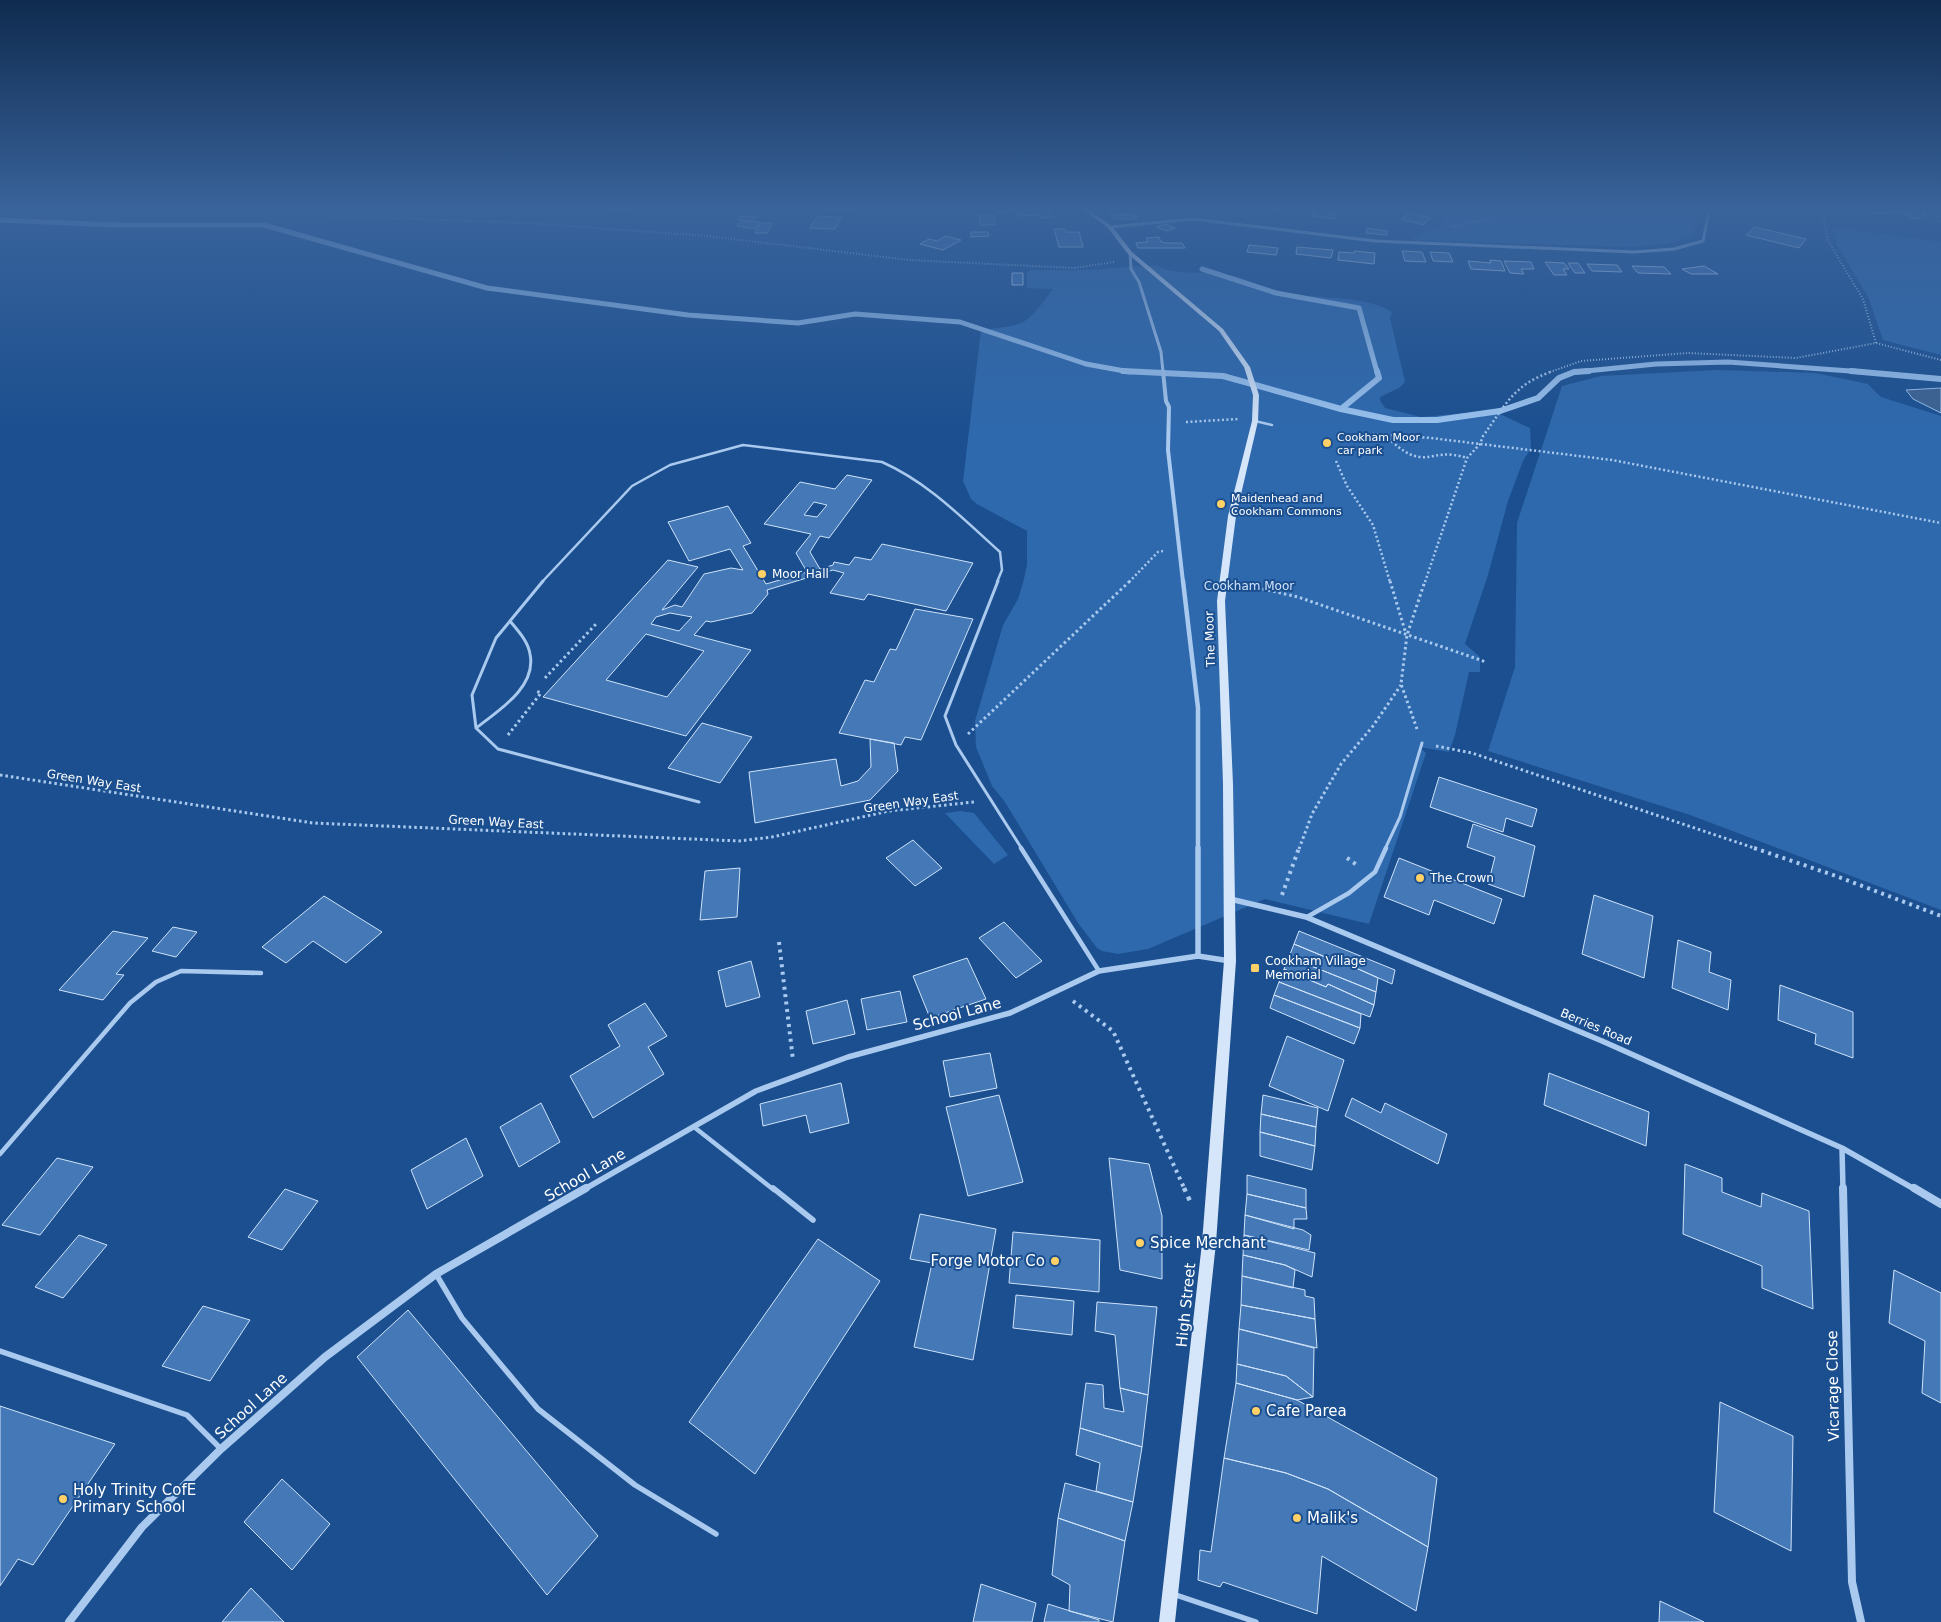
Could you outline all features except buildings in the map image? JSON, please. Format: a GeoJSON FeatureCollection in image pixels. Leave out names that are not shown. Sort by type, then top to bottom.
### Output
{"type":"FeatureCollection","features":[{"type":"Feature","properties":{"kind":"main road","name":"The Moor"},"geometry":{"type":"LineString","coordinates":[[1164,282],[1221,330],[1247,367],[1256,395],[1255,421],[1232,516],[1220,601],[1228,784],[1230,961]]}},
{"type":"Feature","properties":{"kind":"main road","name":"High Street"},"geometry":{"type":"LineString","coordinates":[[1167,1622],[1209,1243],[1230,961]]}},
{"type":"Feature","properties":{"kind":"street"},"geometry":{"type":"LineString","coordinates":[[1139,282],[1161,352],[1166,401],[1169,407],[1168,450],[1198,708],[1198,956]]}},
{"type":"Feature","properties":{"kind":"street","name":"Berries Road"},"geometry":{"type":"LineString","coordinates":[[1230,899],[1306,917],[1602,1041],[1842,1148],[1941,1204]]}},
{"type":"Feature","properties":{"kind":"street","name":"School Lane"},"geometry":{"type":"LineString","coordinates":[[69,1622],[142,1527],[220,1449],[325,1357],[436,1274],[756,1091],[848,1057],[1010,1013],[1099,971],[1198,956],[1230,961]]}},
{"type":"Feature","properties":{"kind":"street","name":"Vicarage Close"},"geometry":{"type":"LineString","coordinates":[[1842,1148],[1852,1582],[1861,1622]]}},
{"type":"Feature","properties":{"kind":"lane"},"geometry":{"type":"LineString","coordinates":[[1255,421],[1272,425]]}},
{"type":"Feature","properties":{"kind":"lane"},"geometry":{"type":"LineString","coordinates":[[699,802],[498,749],[476,728],[472,695],[496,638],[554,566],[632,486],[670,465],[743,445],[882,462],[902,471],[928,487],[1000,552],[1002,570],[944,716],[956,746],[1099,971]]}},
{"type":"Feature","properties":{"kind":"lane"},"geometry":{"type":"LineString","coordinates":[[476,728],[500,710],[528,678],[532,666],[532,653],[519,630],[510,621]]}},
{"type":"Feature","properties":{"kind":"lane"},"geometry":{"type":"LineString","coordinates":[[1306,917],[1349,893],[1375,872],[1400,817],[1422,743]]}},
{"type":"Feature","properties":{"kind":"lane"},"geometry":{"type":"LineString","coordinates":[[0,1154],[130,1003],[156,982],[181,970],[261,973]]}},
{"type":"Feature","properties":{"kind":"lane"},"geometry":{"type":"LineString","coordinates":[[694,1127],[813,1220]]}},
{"type":"Feature","properties":{"kind":"lane"},"geometry":{"type":"LineString","coordinates":[[436,1274],[462,1318],[538,1409],[635,1485],[716,1534]]}},
{"type":"Feature","properties":{"kind":"lane"},"geometry":{"type":"LineString","coordinates":[[0,1351],[187,1414],[220,1449]]}},
{"type":"Feature","properties":{"kind":"lane"},"geometry":{"type":"LineString","coordinates":[[1170,1594],[1256,1622]]}},
{"type":"Feature","properties":{"kind":"path"},"geometry":{"type":"LineString","coordinates":[[1853,282],[1863,299],[1876,343]]}},
{"type":"Feature","properties":{"kind":"path"},"geometry":{"type":"LineString","coordinates":[[1941,360],[1876,343],[1796,358],[1688,353],[1581,361],[1535,377],[1519,387],[1494,420],[1480,444],[1467,458],[1407,635],[1401,684],[1422,743],[1482,756],[1836,876],[1941,916]]}},
{"type":"Feature","properties":{"kind":"path"},"geometry":{"type":"LineString","coordinates":[[1189,422],[1240,419],[1255,421]]}},
{"type":"Feature","properties":{"kind":"path"},"geometry":{"type":"LineString","coordinates":[[1373,434],[1480,444],[1612,460],[1941,524]]}},
{"type":"Feature","properties":{"kind":"path"},"geometry":{"type":"LineString","coordinates":[[1384,435],[1406,454],[1418,458],[1448,454],[1467,458]]}},
{"type":"Feature","properties":{"kind":"path"},"geometry":{"type":"LineString","coordinates":[[1336,461],[1347,486],[1373,525],[1407,635]]}},
{"type":"Feature","properties":{"kind":"path"},"geometry":{"type":"LineString","coordinates":[[956,746],[1048,656],[1108,604],[1158,552],[1178,547]]}},
{"type":"Feature","properties":{"kind":"path"},"geometry":{"type":"LineString","coordinates":[[1223,580],[1298,597],[1486,662]]}},
{"type":"Feature","properties":{"kind":"path"},"geometry":{"type":"LineString","coordinates":[[498,749],[541,693],[534,691],[596,624]]}},
{"type":"Feature","properties":{"kind":"path"},"geometry":{"type":"LineString","coordinates":[[1284,887],[1312,814],[1341,764],[1373,726],[1401,684]]}},
{"type":"Feature","properties":{"kind":"path","name":"Green Way East"},"geometry":{"type":"LineString","coordinates":[[0,775],[313,823],[738,841],[772,838],[889,811],[990,800]]}},
{"type":"Feature","properties":{"kind":"path"},"geometry":{"type":"LineString","coordinates":[[779,942],[795,1078]]}},
{"type":"Feature","properties":{"kind":"path"},"geometry":{"type":"LineString","coordinates":[[1059,990],[1112,1031],[1193,1209]]}},
{"type":"Feature","properties":{"kind":"green space","name":"Cookham Moor"},"geometry":{"type":"Polygon","coordinates":[[[1027,282],[1251,282],[1275,290],[1295,294],[1368,302],[1392,312],[1390,318],[1405,382],[1399,388],[1380,397],[1385,408],[1421,417],[1465,413],[1500,414],[1530,428],[1531,448],[1523,461],[1508,501],[1488,575],[1465,644],[1480,657],[1480,672],[1469,672],[1455,735],[1449,752],[1419,747],[1426,753],[1369,924],[1265,899],[1148,949],[1118,954],[1102,951],[1097,948],[1078,923],[1005,802],[992,786],[976,747],[975,721],[1003,625],[1018,599],[1023,583],[1027,565],[1027,531],[977,504],[971,499],[963,481],[981,330],[1008,327],[1024,322],[1053,289],[1027,288],[1027,282]]]}},
{"type":"Feature","properties":{"kind":"green space"},"geometry":{"type":"Polygon","coordinates":[[[1859,282],[1941,282],[1941,355],[1883,340],[1869,299],[1859,282]]]}},
{"type":"Feature","properties":{"kind":"green space"},"geometry":{"type":"Polygon","coordinates":[[[1717,370],[1815,373],[1868,384],[1881,397],[1941,416],[1941,910],[1690,815],[1488,751],[1515,667],[1517,523],[1562,386],[1601,376],[1717,370]]]}},
{"type":"Feature","properties":{"kind":"green space"},"geometry":{"type":"Polygon","coordinates":[[[961,811],[974,813],[1008,855],[994,864],[945,813],[961,811]]]}},
{"type":"Feature","properties":{"kind":"shaded area"},"geometry":{"type":"Polygon","coordinates":[[[1941,388],[1941,413],[1913,399],[1906,390],[1941,388]]]}},
{"type":"Feature","properties":{"kind":"waterway"},"geometry":{"type":"LineString","coordinates":[[465,282],[487,288],[688,315],[798,323],[855,314],[960,322],[1086,364],[1125,371]]}},
{"type":"Feature","properties":{"kind":"waterway"},"geometry":{"type":"LineString","coordinates":[[1241,282],[1276,293],[1359,308],[1377,372]]}},
{"type":"Feature","properties":{"kind":"waterway"},"geometry":{"type":"LineString","coordinates":[[1580,372],[1656,364],[1728,362],[1854,371]]}},
{"type":"Feature","properties":{"kind":"waterway"},"geometry":{"type":"LineString","coordinates":[[1125,371],[1223,376],[1341,409]]}},
{"type":"Feature","properties":{"kind":"waterway"},"geometry":{"type":"LineString","coordinates":[[1125,371],[1130,372]]}},
{"type":"Feature","properties":{"kind":"waterway"},"geometry":{"type":"LineString","coordinates":[[1341,409],[1379,378],[1377,371]]}},
{"type":"Feature","properties":{"kind":"waterway"},"geometry":{"type":"LineString","coordinates":[[1580,372],[1589,371]]}},
{"type":"Feature","properties":{"kind":"waterway"},"geometry":{"type":"LineString","coordinates":[[1854,371],[1864,372]]}},
{"type":"Feature","properties":{"kind":"waterway"},"geometry":{"type":"LineString","coordinates":[[1854,371],[1941,379]]}},
{"type":"Feature","properties":{"kind":"waterway"},"geometry":{"type":"LineString","coordinates":[[1576,372],[1580,372]]}},
{"type":"Feature","properties":{"kind":"waterway"},"geometry":{"type":"LineString","coordinates":[[1341,409],[1393,420],[1437,420],[1500,411],[1538,398],[1559,378],[1580,372]]}},
{"type":"Feature","properties":{"kind":"place","name":"Cookham Moor car park"},"geometry":{"type":"Point","coordinates":[1327,443]}},
{"type":"Feature","properties":{"kind":"place","name":"Maidenhead and Cookham Commons"},"geometry":{"type":"Point","coordinates":[1221,504]}},
{"type":"Feature","properties":{"kind":"place","name":"Moor Hall"},"geometry":{"type":"Point","coordinates":[762,574]}},
{"type":"Feature","properties":{"kind":"place","name":"The Crown"},"geometry":{"type":"Point","coordinates":[1420,878]}},
{"type":"Feature","properties":{"kind":"place","name":"Cookham Village Memorial"},"geometry":{"type":"Point","coordinates":[1255,968]}},
{"type":"Feature","properties":{"kind":"place","name":"Spice Merchant"},"geometry":{"type":"Point","coordinates":[1140,1243]}},
{"type":"Feature","properties":{"kind":"place","name":"Forge Motor Co"},"geometry":{"type":"Point","coordinates":[1055,1261]}},
{"type":"Feature","properties":{"kind":"place","name":"Cafe Parea"},"geometry":{"type":"Point","coordinates":[1256,1411]}},
{"type":"Feature","properties":{"kind":"place","name":"Holy Trinity CofE Primary School"},"geometry":{"type":"Point","coordinates":[63,1499]}},
{"type":"Feature","properties":{"kind":"place","name":"Malik's"},"geometry":{"type":"Point","coordinates":[1297,1518]}}]}
